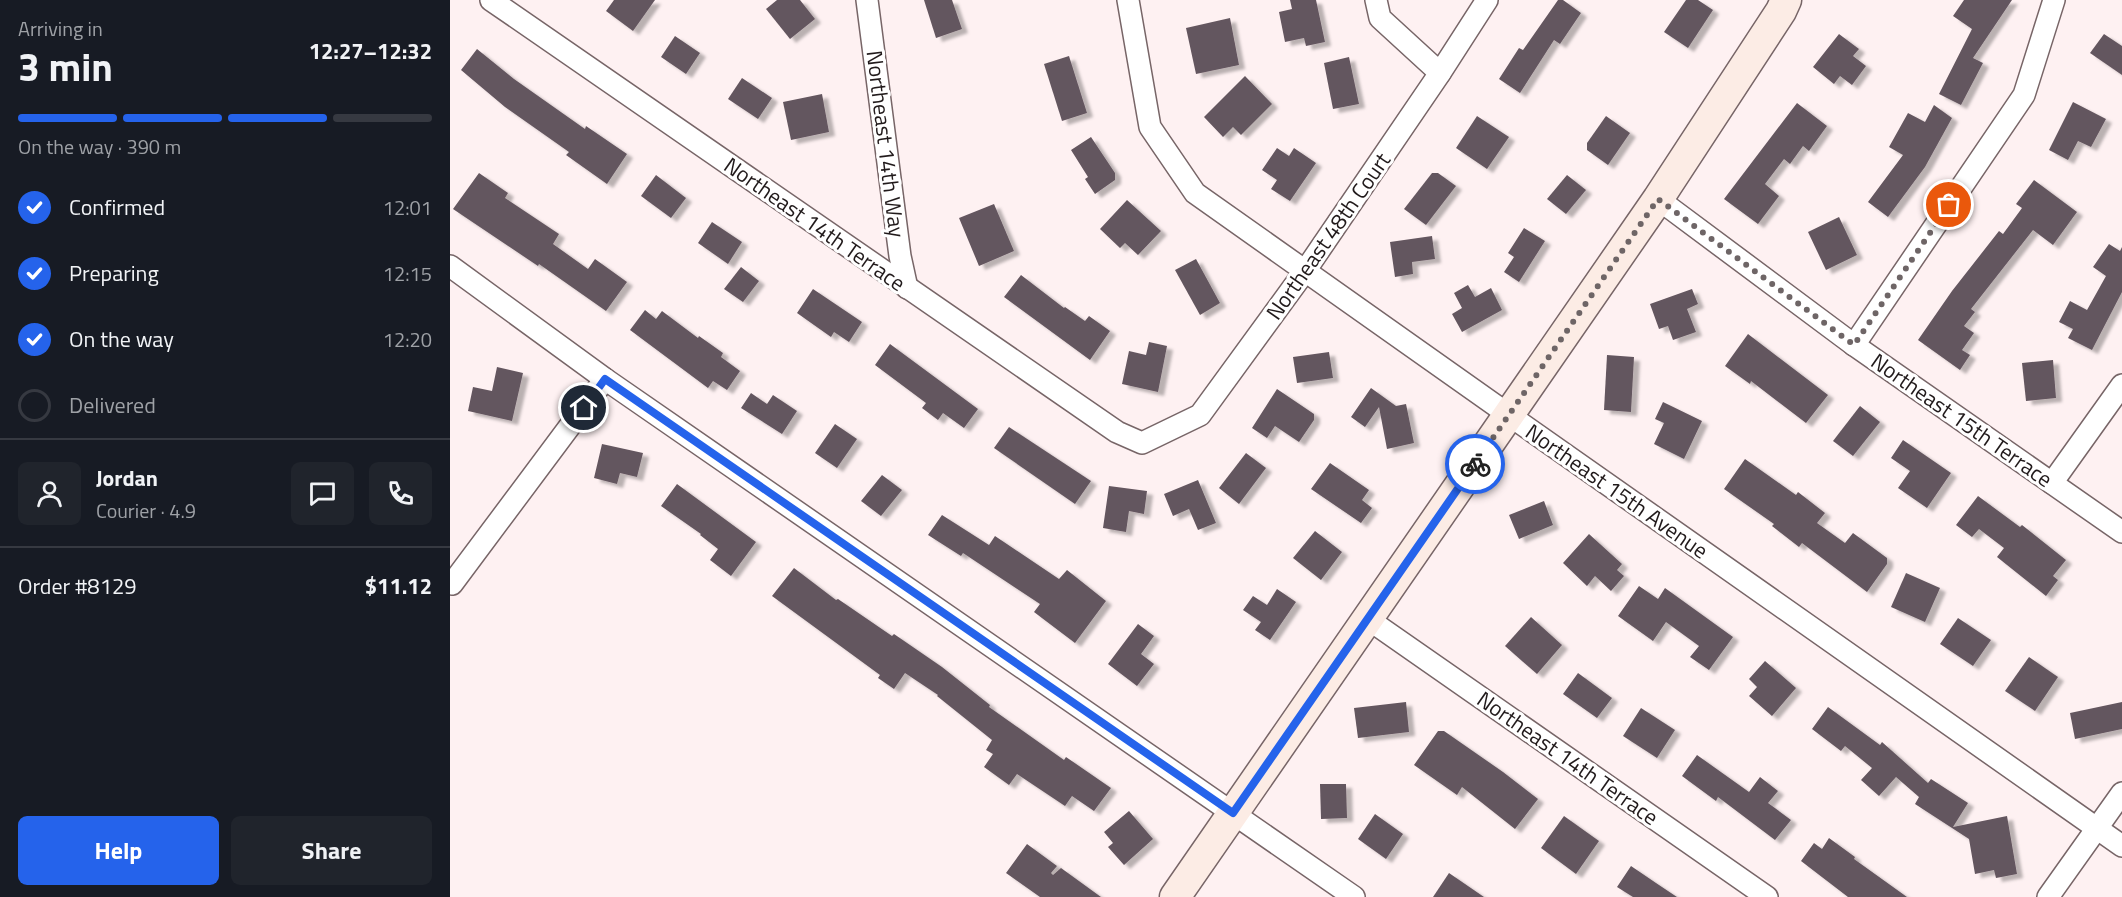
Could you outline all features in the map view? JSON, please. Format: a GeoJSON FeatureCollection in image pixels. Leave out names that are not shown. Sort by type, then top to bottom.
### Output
{"type":"FeatureCollection","features":[{"type":"Feature","properties":{"kind":"street","name":"Northeast 14th Terrace"},"geometry":{"type":"LineString","coordinates":[[491,0],[1117,432],[1142,443]]}},
{"type":"Feature","properties":{"kind":"street","name":"Northeast 14th Way"},"geometry":{"type":"LineString","coordinates":[[867,0],[900,256],[907,288]]}},
{"type":"Feature","properties":{"kind":"street","name":"Northeast 15th Avenue"},"geometry":{"type":"LineString","coordinates":[[1128,0],[1150,127],[1195,193],[2122,846]]}},
{"type":"Feature","properties":{"kind":"street"},"geometry":{"type":"LineString","coordinates":[[1376,0],[1380,18],[1440,73]]}},
{"type":"Feature","properties":{"kind":"street","name":"Northeast 48th Court"},"geometry":{"type":"LineString","coordinates":[[1142,443],[1200,415],[1305,271],[1487,0]]}},
{"type":"Feature","properties":{"kind":"street"},"geometry":{"type":"LineString","coordinates":[[1175,897],[1658,199],[1786,0]]}},
{"type":"Feature","properties":{"kind":"street"},"geometry":{"type":"LineString","coordinates":[[1854,345],[2024,95],[2054,0]]}},
{"type":"Feature","properties":{"kind":"street","name":"Northeast 15th Terrace"},"geometry":{"type":"LineString","coordinates":[[1658,199],[1854,345],[2122,532]]}},
{"type":"Feature","properties":{"kind":"street"},"geometry":{"type":"LineString","coordinates":[[450,266],[605,379],[1354,897]]}},
{"type":"Feature","properties":{"kind":"street"},"geometry":{"type":"LineString","coordinates":[[452,584],[605,379]]}},
{"type":"Feature","properties":{"kind":"street"},"geometry":{"type":"LineString","coordinates":[[2052,483],[2122,385]]}},
{"type":"Feature","properties":{"kind":"street","name":"Northeast 14th Terrace"},"geometry":{"type":"LineString","coordinates":[[1368,619],[1767,897]]}},
{"type":"Feature","properties":{"kind":"street"},"geometry":{"type":"LineString","coordinates":[[2049,897],[2122,793]]}},
{"type":"Feature","properties":{"kind":"building"},"geometry":{"type":"Polygon","coordinates":[[[614,0],[655,0],[633,31],[606,11],[614,0]]]}},
{"type":"Feature","properties":{"kind":"building"},"geometry":{"type":"Polygon","coordinates":[[[777,0],[800,0],[815,19],[790,39],[766,9],[777,0]]]}},
{"type":"Feature","properties":{"kind":"building"},"geometry":{"type":"Polygon","coordinates":[[[924,0],[952,0],[962,29],[936,38],[924,0]]]}},
{"type":"Feature","properties":{"kind":"building"},"geometry":{"type":"Polygon","coordinates":[[[1290,0],[1316,0],[1325,42],[1306,46],[1304,38],[1285,42],[1279,12],[1292,9],[1290,0]]]}},
{"type":"Feature","properties":{"kind":"building"},"geometry":{"type":"Polygon","coordinates":[[[1558,0],[1563,0],[1581,13],[1560,44],[1554,40],[1520,93],[1499,79],[1519,48],[1523,50],[1558,0]]]}},
{"type":"Feature","properties":{"kind":"building"},"geometry":{"type":"Polygon","coordinates":[[[1686,0],[1698,0],[1713,10],[1688,48],[1664,32],[1686,0]]]}},
{"type":"Feature","properties":{"kind":"building"},"geometry":{"type":"Polygon","coordinates":[[[1964,0],[2012,0],[1973,58],[1983,63],[1961,105],[1939,94],[1972,29],[1953,16],[1964,0]]]}},
{"type":"Feature","properties":{"kind":"building"},"geometry":{"type":"Polygon","coordinates":[[[1230,18],[1239,65],[1196,74],[1186,28],[1230,18]]]}},
{"type":"Feature","properties":{"kind":"building"},"geometry":{"type":"Polygon","coordinates":[[[1839,34],[1859,49],[1853,56],[1866,66],[1852,85],[1840,76],[1834,84],[1813,67],[1839,34]]]}},
{"type":"Feature","properties":{"kind":"building"},"geometry":{"type":"Polygon","coordinates":[[[2104,34],[2122,46],[2122,75],[2090,53],[2104,34]]]}},
{"type":"Feature","properties":{"kind":"building"},"geometry":{"type":"Polygon","coordinates":[[[675,36],[700,53],[686,74],[661,57],[675,36]]]}},
{"type":"Feature","properties":{"kind":"building"},"geometry":{"type":"Polygon","coordinates":[[[477,49],[514,79],[585,129],[586,126],[627,154],[607,184],[566,155],[569,152],[505,107],[461,70],[477,49]]]}},
{"type":"Feature","properties":{"kind":"building"},"geometry":{"type":"Polygon","coordinates":[[[1069,56],[1087,113],[1062,121],[1044,64],[1069,56]]]}},
{"type":"Feature","properties":{"kind":"building"},"geometry":{"type":"Polygon","coordinates":[[[1349,57],[1359,104],[1333,109],[1324,63],[1349,57]]]}},
{"type":"Feature","properties":{"kind":"building"},"geometry":{"type":"Polygon","coordinates":[[[1245,76],[1272,104],[1241,135],[1233,127],[1223,137],[1204,117],[1245,76]]]}},
{"type":"Feature","properties":{"kind":"building"},"geometry":{"type":"Polygon","coordinates":[[[742,78],[772,98],[758,119],[728,99],[742,78]]]}},
{"type":"Feature","properties":{"kind":"building"},"geometry":{"type":"Polygon","coordinates":[[[822,94],[829,132],[791,140],[783,102],[822,94]]]}},
{"type":"Feature","properties":{"kind":"building"},"geometry":{"type":"Polygon","coordinates":[[[2073,102],[2106,119],[2091,147],[2078,141],[2068,160],[2049,150],[2073,102]]]}},
{"type":"Feature","properties":{"kind":"building"},"geometry":{"type":"Polygon","coordinates":[[[1797,103],[1827,126],[1809,151],[1803,146],[1790,164],[1784,159],[1765,184],[1779,196],[1758,224],[1724,199],[1797,103]]]}},
{"type":"Feature","properties":{"kind":"building"},"geometry":{"type":"Polygon","coordinates":[[[1934,105],[1952,118],[1925,167],[1888,217],[1868,202],[1903,155],[1889,147],[1908,113],[1925,122],[1934,105]]]}},
{"type":"Feature","properties":{"kind":"building"},"geometry":{"type":"Polygon","coordinates":[[[1477,116],[1509,137],[1487,169],[1456,148],[1477,116]]]}},
{"type":"Feature","properties":{"kind":"building"},"geometry":{"type":"Polygon","coordinates":[[[1606,116],[1630,133],[1608,165],[1587,150],[1587,143],[1606,116]]]}},
{"type":"Feature","properties":{"kind":"building"},"geometry":{"type":"Polygon","coordinates":[[[1091,137],[1115,173],[1115,180],[1095,194],[1085,179],[1088,177],[1071,150],[1091,137]]]}},
{"type":"Feature","properties":{"kind":"building"},"geometry":{"type":"Polygon","coordinates":[[[1277,148],[1289,156],[1294,148],[1316,163],[1290,201],[1271,189],[1277,180],[1262,170],[1277,148]]]}},
{"type":"Feature","properties":{"kind":"building"},"geometry":{"type":"Polygon","coordinates":[[[479,173],[508,193],[505,198],[559,234],[553,244],[588,269],[595,259],[627,282],[606,311],[539,264],[538,266],[453,209],[479,173]]]}},
{"type":"Feature","properties":{"kind":"building"},"geometry":{"type":"Polygon","coordinates":[[[1432,173],[1438,173],[1456,186],[1426,225],[1404,209],[1432,173]]]}},
{"type":"Feature","properties":{"kind":"building"},"geometry":{"type":"Polygon","coordinates":[[[656,175],[686,198],[671,218],[641,196],[656,175]]]}},
{"type":"Feature","properties":{"kind":"building"},"geometry":{"type":"Polygon","coordinates":[[[1567,175],[1586,190],[1566,214],[1547,199],[1567,175]]]}},
{"type":"Feature","properties":{"kind":"building"},"geometry":{"type":"Polygon","coordinates":[[[2034,180],[2077,212],[2053,245],[2033,230],[1971,309],[1975,312],[1964,326],[1974,333],[1962,350],[1970,355],[1960,370],[1918,340],[1952,291],[1999,231],[2003,234],[2022,208],[2016,204],[2034,180]]]}},
{"type":"Feature","properties":{"kind":"building"},"geometry":{"type":"Polygon","coordinates":[[[1127,200],[1161,231],[1138,255],[1125,243],[1120,248],[1100,229],[1127,200]]]}},
{"type":"Feature","properties":{"kind":"building"},"geometry":{"type":"Polygon","coordinates":[[[994,204],[1014,251],[979,266],[959,218],[994,204]]]}},
{"type":"Feature","properties":{"kind":"building"},"geometry":{"type":"Polygon","coordinates":[[[1839,217],[1857,255],[1826,270],[1808,232],[1839,217]]]}},
{"type":"Feature","properties":{"kind":"building"},"geometry":{"type":"Polygon","coordinates":[[[712,222],[742,242],[728,264],[698,243],[712,222]]]}},
{"type":"Feature","properties":{"kind":"building"},"geometry":{"type":"Polygon","coordinates":[[[1524,228],[1545,241],[1519,282],[1504,272],[1514,257],[1508,253],[1524,228]]]}},
{"type":"Feature","properties":{"kind":"building"},"geometry":{"type":"Polygon","coordinates":[[[1432,236],[1435,259],[1412,262],[1413,274],[1395,277],[1390,242],[1432,236]]]}},
{"type":"Feature","properties":{"kind":"building"},"geometry":{"type":"Polygon","coordinates":[[[2109,244],[2120,251],[2122,247],[2122,292],[2092,350],[2068,338],[2073,329],[2059,322],[2070,301],[2087,310],[2106,276],[2093,267],[2109,244]]]}},
{"type":"Feature","properties":{"kind":"building"},"geometry":{"type":"Polygon","coordinates":[[[1196,259],[1220,303],[1200,315],[1175,270],[1196,259]]]}},
{"type":"Feature","properties":{"kind":"building"},"geometry":{"type":"Polygon","coordinates":[[[741,267],[759,281],[743,302],[724,289],[741,267]]]}},
{"type":"Feature","properties":{"kind":"building"},"geometry":{"type":"Polygon","coordinates":[[[1021,275],[1064,308],[1085,321],[1089,316],[1110,331],[1090,360],[1004,297],[1021,275]]]}},
{"type":"Feature","properties":{"kind":"building"},"geometry":{"type":"Polygon","coordinates":[[[1468,285],[1475,297],[1491,288],[1502,310],[1462,332],[1452,314],[1462,308],[1454,293],[1468,285]]]}},
{"type":"Feature","properties":{"kind":"building"},"geometry":{"type":"Polygon","coordinates":[[[813,289],[862,322],[849,342],[834,332],[831,337],[797,313],[813,289]]]}},
{"type":"Feature","properties":{"kind":"building"},"geometry":{"type":"Polygon","coordinates":[[[1692,289],[1698,304],[1687,309],[1696,332],[1673,340],[1668,326],[1659,329],[1650,304],[1692,289]]]}},
{"type":"Feature","properties":{"kind":"building"},"geometry":{"type":"Polygon","coordinates":[[[645,310],[656,319],[662,311],[698,338],[699,336],[723,353],[721,357],[740,371],[727,390],[713,381],[708,388],[630,330],[645,310]]]}},
{"type":"Feature","properties":{"kind":"building"},"geometry":{"type":"Polygon","coordinates":[[[1748,334],[1828,395],[1806,423],[1751,381],[1750,384],[1725,366],[1748,334]]]}},
{"type":"Feature","properties":{"kind":"building"},"geometry":{"type":"Polygon","coordinates":[[[1149,342],[1167,346],[1158,392],[1122,384],[1129,351],[1146,355],[1149,342]]]}},
{"type":"Feature","properties":{"kind":"building"},"geometry":{"type":"Polygon","coordinates":[[[890,344],[978,409],[964,428],[943,413],[938,420],[922,408],[926,403],[875,365],[890,344]]]}},
{"type":"Feature","properties":{"kind":"building"},"geometry":{"type":"Polygon","coordinates":[[[1329,352],[1333,378],[1297,383],[1293,357],[1329,352]]]}},
{"type":"Feature","properties":{"kind":"building"},"geometry":{"type":"Polygon","coordinates":[[[1607,355],[1634,357],[1631,412],[1604,410],[1607,355]]]}},
{"type":"Feature","properties":{"kind":"building"},"geometry":{"type":"Polygon","coordinates":[[[2053,360],[2056,398],[2026,401],[2022,363],[2053,360]]]}},
{"type":"Feature","properties":{"kind":"building"},"geometry":{"type":"Polygon","coordinates":[[[497,367],[523,373],[512,421],[468,411],[473,387],[492,391],[497,367]]]}},
{"type":"Feature","properties":{"kind":"building"},"geometry":{"type":"Polygon","coordinates":[[[1371,388],[1396,406],[1406,404],[1414,443],[1387,449],[1379,407],[1365,427],[1351,417],[1371,388]]]}},
{"type":"Feature","properties":{"kind":"building"},"geometry":{"type":"Polygon","coordinates":[[[1277,389],[1314,414],[1314,420],[1299,442],[1275,426],[1267,438],[1252,428],[1277,389]]]}},
{"type":"Feature","properties":{"kind":"building"},"geometry":{"type":"Polygon","coordinates":[[[751,393],[767,404],[773,395],[797,411],[782,434],[741,408],[751,393]]]}},
{"type":"Feature","properties":{"kind":"building"},"geometry":{"type":"Polygon","coordinates":[[[1663,402],[1702,421],[1684,459],[1654,444],[1664,423],[1655,419],[1663,402]]]}},
{"type":"Feature","properties":{"kind":"building"},"geometry":{"type":"Polygon","coordinates":[[[1860,406],[1880,422],[1853,456],[1833,441],[1860,406]]]}},
{"type":"Feature","properties":{"kind":"building"},"geometry":{"type":"Polygon","coordinates":[[[835,424],[857,439],[837,468],[815,453],[835,424]]]}},
{"type":"Feature","properties":{"kind":"building"},"geometry":{"type":"Polygon","coordinates":[[[1009,427],[1091,481],[1075,504],[994,448],[1009,427]]]}},
{"type":"Feature","properties":{"kind":"building"},"geometry":{"type":"Polygon","coordinates":[[[1903,440],[1951,473],[1927,508],[1898,488],[1910,471],[1891,458],[1903,440]]]}},
{"type":"Feature","properties":{"kind":"building"},"geometry":{"type":"Polygon","coordinates":[[[602,444],[643,453],[637,477],[620,473],[617,484],[594,478],[602,444]]]}},
{"type":"Feature","properties":{"kind":"building"},"geometry":{"type":"Polygon","coordinates":[[[1246,453],[1266,468],[1239,504],[1219,488],[1246,453]]]}},
{"type":"Feature","properties":{"kind":"building"},"geometry":{"type":"Polygon","coordinates":[[[1745,459],[1796,495],[1798,492],[1825,513],[1817,523],[1845,543],[1853,533],[1887,558],[1887,564],[1867,592],[1802,543],[1799,547],[1772,526],[1774,524],[1724,489],[1745,459]]]}},
{"type":"Feature","properties":{"kind":"building"},"geometry":{"type":"Polygon","coordinates":[[[1330,463],[1369,490],[1362,500],[1372,508],[1361,523],[1311,489],[1330,463]]]}},
{"type":"Feature","properties":{"kind":"building"},"geometry":{"type":"Polygon","coordinates":[[[882,475],[902,490],[881,516],[861,501],[882,475]]]}},
{"type":"Feature","properties":{"kind":"building"},"geometry":{"type":"Polygon","coordinates":[[[1198,480],[1216,523],[1198,530],[1189,509],[1173,516],[1164,494],[1198,480]]]}},
{"type":"Feature","properties":{"kind":"building"},"geometry":{"type":"Polygon","coordinates":[[[677,484],[756,542],[731,576],[710,560],[718,549],[661,506],[677,484]]]}},
{"type":"Feature","properties":{"kind":"building"},"geometry":{"type":"Polygon","coordinates":[[[1109,486],[1147,491],[1144,514],[1129,511],[1126,532],[1103,528],[1109,486]]]}},
{"type":"Feature","properties":{"kind":"building"},"geometry":{"type":"Polygon","coordinates":[[[1978,496],[2020,527],[2022,525],[2066,560],[2053,576],[2058,580],[2046,596],[1997,557],[2004,548],[1979,529],[1972,537],[1956,525],[1978,496]]]}},
{"type":"Feature","properties":{"kind":"building"},"geometry":{"type":"Polygon","coordinates":[[[1544,501],[1553,525],[1519,539],[1509,515],[1544,501]]]}},
{"type":"Feature","properties":{"kind":"building"},"geometry":{"type":"Polygon","coordinates":[[[942,515],[989,545],[995,536],[1059,579],[1067,570],[1106,601],[1075,643],[1034,612],[1040,604],[963,553],[961,556],[928,535],[942,515]]]}},
{"type":"Feature","properties":{"kind":"building"},"geometry":{"type":"Polygon","coordinates":[[[1315,531],[1342,552],[1321,580],[1293,558],[1315,531]]]}},
{"type":"Feature","properties":{"kind":"building"},"geometry":{"type":"Polygon","coordinates":[[[1589,534],[1622,564],[1617,570],[1624,576],[1611,591],[1595,576],[1587,586],[1563,563],[1589,534]]]}},
{"type":"Feature","properties":{"kind":"building"},"geometry":{"type":"Polygon","coordinates":[[[794,568],[836,600],[838,599],[892,636],[894,634],[942,667],[990,705],[989,707],[1064,760],[1066,757],[1111,788],[1094,811],[1072,796],[1065,806],[1017,774],[1009,785],[984,767],[993,754],[986,750],[992,740],[938,695],[905,673],[894,689],[878,678],[880,675],[772,596],[794,568]]]}},
{"type":"Feature","properties":{"kind":"building"},"geometry":{"type":"Polygon","coordinates":[[[1906,573],[1940,588],[1925,622],[1891,607],[1906,573]]]}},
{"type":"Feature","properties":{"kind":"building"},"geometry":{"type":"Polygon","coordinates":[[[1639,586],[1658,599],[1665,588],[1733,637],[1709,670],[1690,657],[1699,646],[1666,622],[1653,641],[1618,616],[1639,586]]]}},
{"type":"Feature","properties":{"kind":"building"},"geometry":{"type":"Polygon","coordinates":[[[1277,589],[1296,602],[1270,640],[1255,630],[1261,622],[1243,610],[1253,596],[1267,605],[1277,589]]]}},
{"type":"Feature","properties":{"kind":"building"},"geometry":{"type":"Polygon","coordinates":[[[1531,617],[1562,645],[1537,674],[1505,646],[1531,617]]]}},
{"type":"Feature","properties":{"kind":"building"},"geometry":{"type":"Polygon","coordinates":[[[1958,618],[1991,640],[1973,666],[1940,644],[1958,618]]]}},
{"type":"Feature","properties":{"kind":"building"},"geometry":{"type":"Polygon","coordinates":[[[1138,624],[1154,636],[1141,654],[1154,664],[1137,686],[1108,664],[1138,624]]]}},
{"type":"Feature","properties":{"kind":"building"},"geometry":{"type":"Polygon","coordinates":[[[2029,657],[2058,677],[2035,711],[2005,691],[2029,657]]]}},
{"type":"Feature","properties":{"kind":"building"},"geometry":{"type":"Polygon","coordinates":[[[1765,661],[1796,688],[1772,716],[1749,696],[1757,687],[1749,679],[1765,661]]]}},
{"type":"Feature","properties":{"kind":"building"},"geometry":{"type":"Polygon","coordinates":[[[1578,673],[1612,698],[1597,718],[1563,694],[1578,673]]]}},
{"type":"Feature","properties":{"kind":"building"},"geometry":{"type":"Polygon","coordinates":[[[1406,702],[1409,732],[1358,738],[1354,708],[1406,702]]]}},
{"type":"Feature","properties":{"kind":"building"},"geometry":{"type":"Polygon","coordinates":[[[2122,702],[2122,729],[2075,739],[2070,713],[2122,702]]]}},
{"type":"Feature","properties":{"kind":"building"},"geometry":{"type":"Polygon","coordinates":[[[1828,707],[1880,745],[1882,742],[1928,783],[1931,779],[1968,803],[1953,827],[2007,816],[2017,874],[1996,878],[1994,870],[1975,874],[1969,839],[1915,804],[1919,797],[1896,777],[1879,796],[1861,780],[1872,768],[1845,746],[1841,751],[1812,729],[1828,707]]]}},
{"type":"Feature","properties":{"kind":"building"},"geometry":{"type":"Polygon","coordinates":[[[1641,708],[1675,730],[1657,758],[1623,736],[1641,708]]]}},
{"type":"Feature","properties":{"kind":"building"},"geometry":{"type":"Polygon","coordinates":[[[1438,731],[1444,731],[1538,799],[1515,829],[1462,787],[1457,795],[1414,765],[1438,731]]]}},
{"type":"Feature","properties":{"kind":"building"},"geometry":{"type":"Polygon","coordinates":[[[1697,755],[1749,792],[1760,777],[1778,791],[1768,803],[1791,820],[1775,840],[1718,797],[1716,801],[1682,776],[1697,755]]]}},
{"type":"Feature","properties":{"kind":"building"},"geometry":{"type":"Polygon","coordinates":[[[1320,784],[1346,784],[1347,818],[1321,819],[1320,784]]]}},
{"type":"Feature","properties":{"kind":"building"},"geometry":{"type":"Polygon","coordinates":[[[1129,811],[1153,839],[1124,865],[1108,847],[1113,843],[1104,832],[1129,811]]]}},
{"type":"Feature","properties":{"kind":"building"},"geometry":{"type":"Polygon","coordinates":[[[1375,814],[1403,834],[1386,859],[1358,839],[1375,814]]]}},
{"type":"Feature","properties":{"kind":"building"},"geometry":{"type":"Polygon","coordinates":[[[1564,816],[1599,841],[1576,874],[1541,848],[1564,816]]]}},
{"type":"Feature","properties":{"kind":"building"},"geometry":{"type":"Polygon","coordinates":[[[1829,838],[1907,897],[1848,897],[1801,861],[1814,843],[1822,849],[1829,838]]]}},
{"type":"Feature","properties":{"kind":"building"},"geometry":{"type":"Polygon","coordinates":[[[1027,844],[1057,866],[1051,873],[1053,875],[1061,868],[1101,897],[1040,897],[1006,873],[1027,844]]]}},
{"type":"Feature","properties":{"kind":"building"},"geometry":{"type":"Polygon","coordinates":[[[1631,866],[1677,897],[1633,897],[1617,887],[1631,866]]]}},
{"type":"Feature","properties":{"kind":"building"},"geometry":{"type":"Polygon","coordinates":[[[1449,873],[1484,897],[1433,897],[1449,873]]]}},
{"type":"Feature","properties":{"kind":"way so far"},"geometry":{"type":"LineString","coordinates":[[1475,464],[1658,199],[1854,345],[1949,205]]}},
{"type":"Feature","properties":{"kind":"route"},"geometry":{"type":"LineString","coordinates":[[584,408],[605,379],[1233,813],[1475,464]]}}]}
